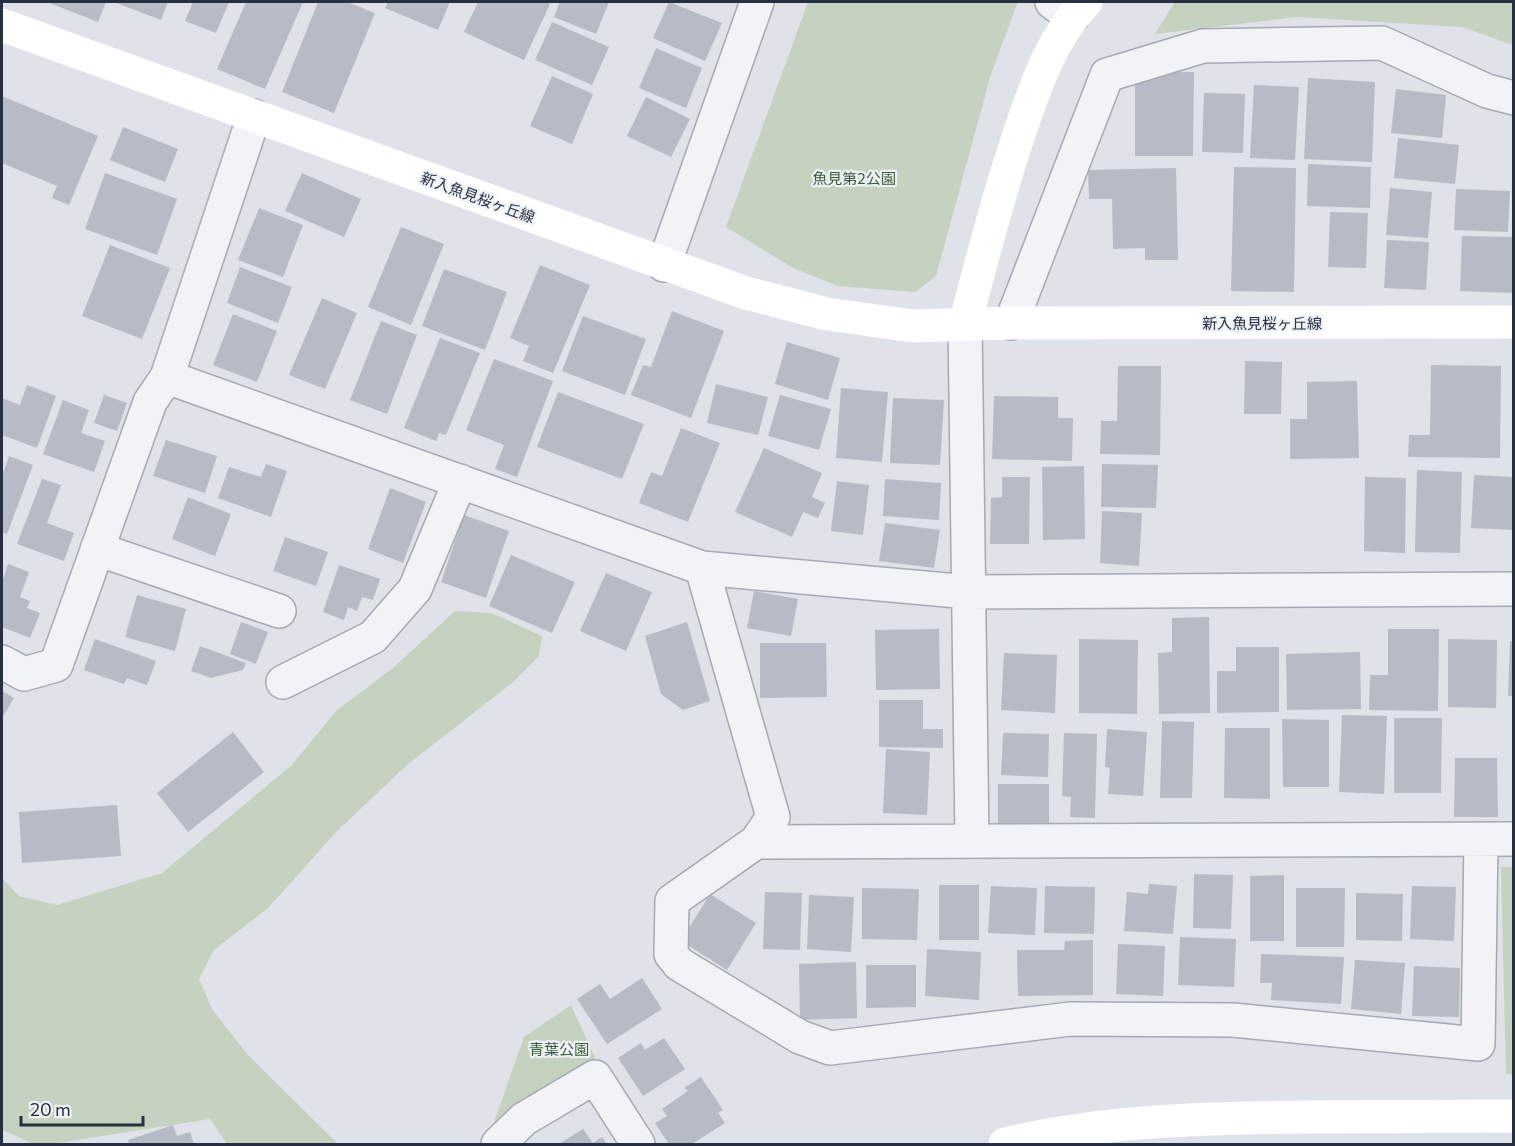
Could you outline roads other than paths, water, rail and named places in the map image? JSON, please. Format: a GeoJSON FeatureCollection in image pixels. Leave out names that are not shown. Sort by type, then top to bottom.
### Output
{"type":"FeatureCollection","features":[{"type":"Feature","properties":{"kind":"street"},"geometry":{"type":"LineString","coordinates":[[664,264],[754,2]]}},
{"type":"Feature","properties":{"kind":"street"},"geometry":{"type":"LineString","coordinates":[[972,841],[965,324],[1008,168],[1039,75],[1070,7]]}},
{"type":"Feature","properties":{"kind":"street","name":"新入魚見桜ヶ丘線"},"geometry":{"type":"LineString","coordinates":[[2,25],[746,293],[827,314],[913,326],[1011,323],[1514,322]]}},
{"type":"Feature","properties":{"kind":"street"},"geometry":{"type":"LineString","coordinates":[[1011,323],[1107,75],[1203,46],[1382,43],[1487,91],[1514,98]]}},
{"type":"Feature","properties":{"kind":"street"},"geometry":{"type":"LineString","coordinates":[[2,662],[24,674],[56,665],[150,402],[167,376],[254,116]]}},
{"type":"Feature","properties":{"kind":"street"},"geometry":{"type":"LineString","coordinates":[[167,376],[702,568],[969,592],[1514,590]]}},
{"type":"Feature","properties":{"kind":"street"},"geometry":{"type":"LineString","coordinates":[[283,682],[373,637],[415,589],[460,481]]}},
{"type":"Feature","properties":{"kind":"street"},"geometry":{"type":"LineString","coordinates":[[97,549],[279,611]]}},
{"type":"Feature","properties":{"kind":"street"},"geometry":{"type":"LineString","coordinates":[[702,568],[773,817],[756,842],[672,901],[671,954],[679,964],[789,1030],[830,1048],[1070,1019],[1233,1020],[1478,1044],[1481,839]]}},
{"type":"Feature","properties":{"kind":"street"},"geometry":{"type":"LineString","coordinates":[[756,842],[1514,839]]}},
{"type":"Feature","properties":{"kind":"street"},"geometry":{"type":"LineString","coordinates":[[498,1144],[524,1119],[596,1077],[638,1144]]}},
{"type":"Feature","properties":{"kind":"street"},"geometry":{"type":"LineString","coordinates":[[1005,1144],[1062,1132],[1133,1123],[1238,1117],[1514,1116]]}},
{"type":"Feature","properties":{"kind":"park label","name":"魚見第2公園"},"geometry":{"type":"Point","coordinates":[854,178]}},
{"type":"Feature","properties":{"kind":"park label","name":"青葉公園"},"geometry":{"type":"Point","coordinates":[559,1049]}}]}
